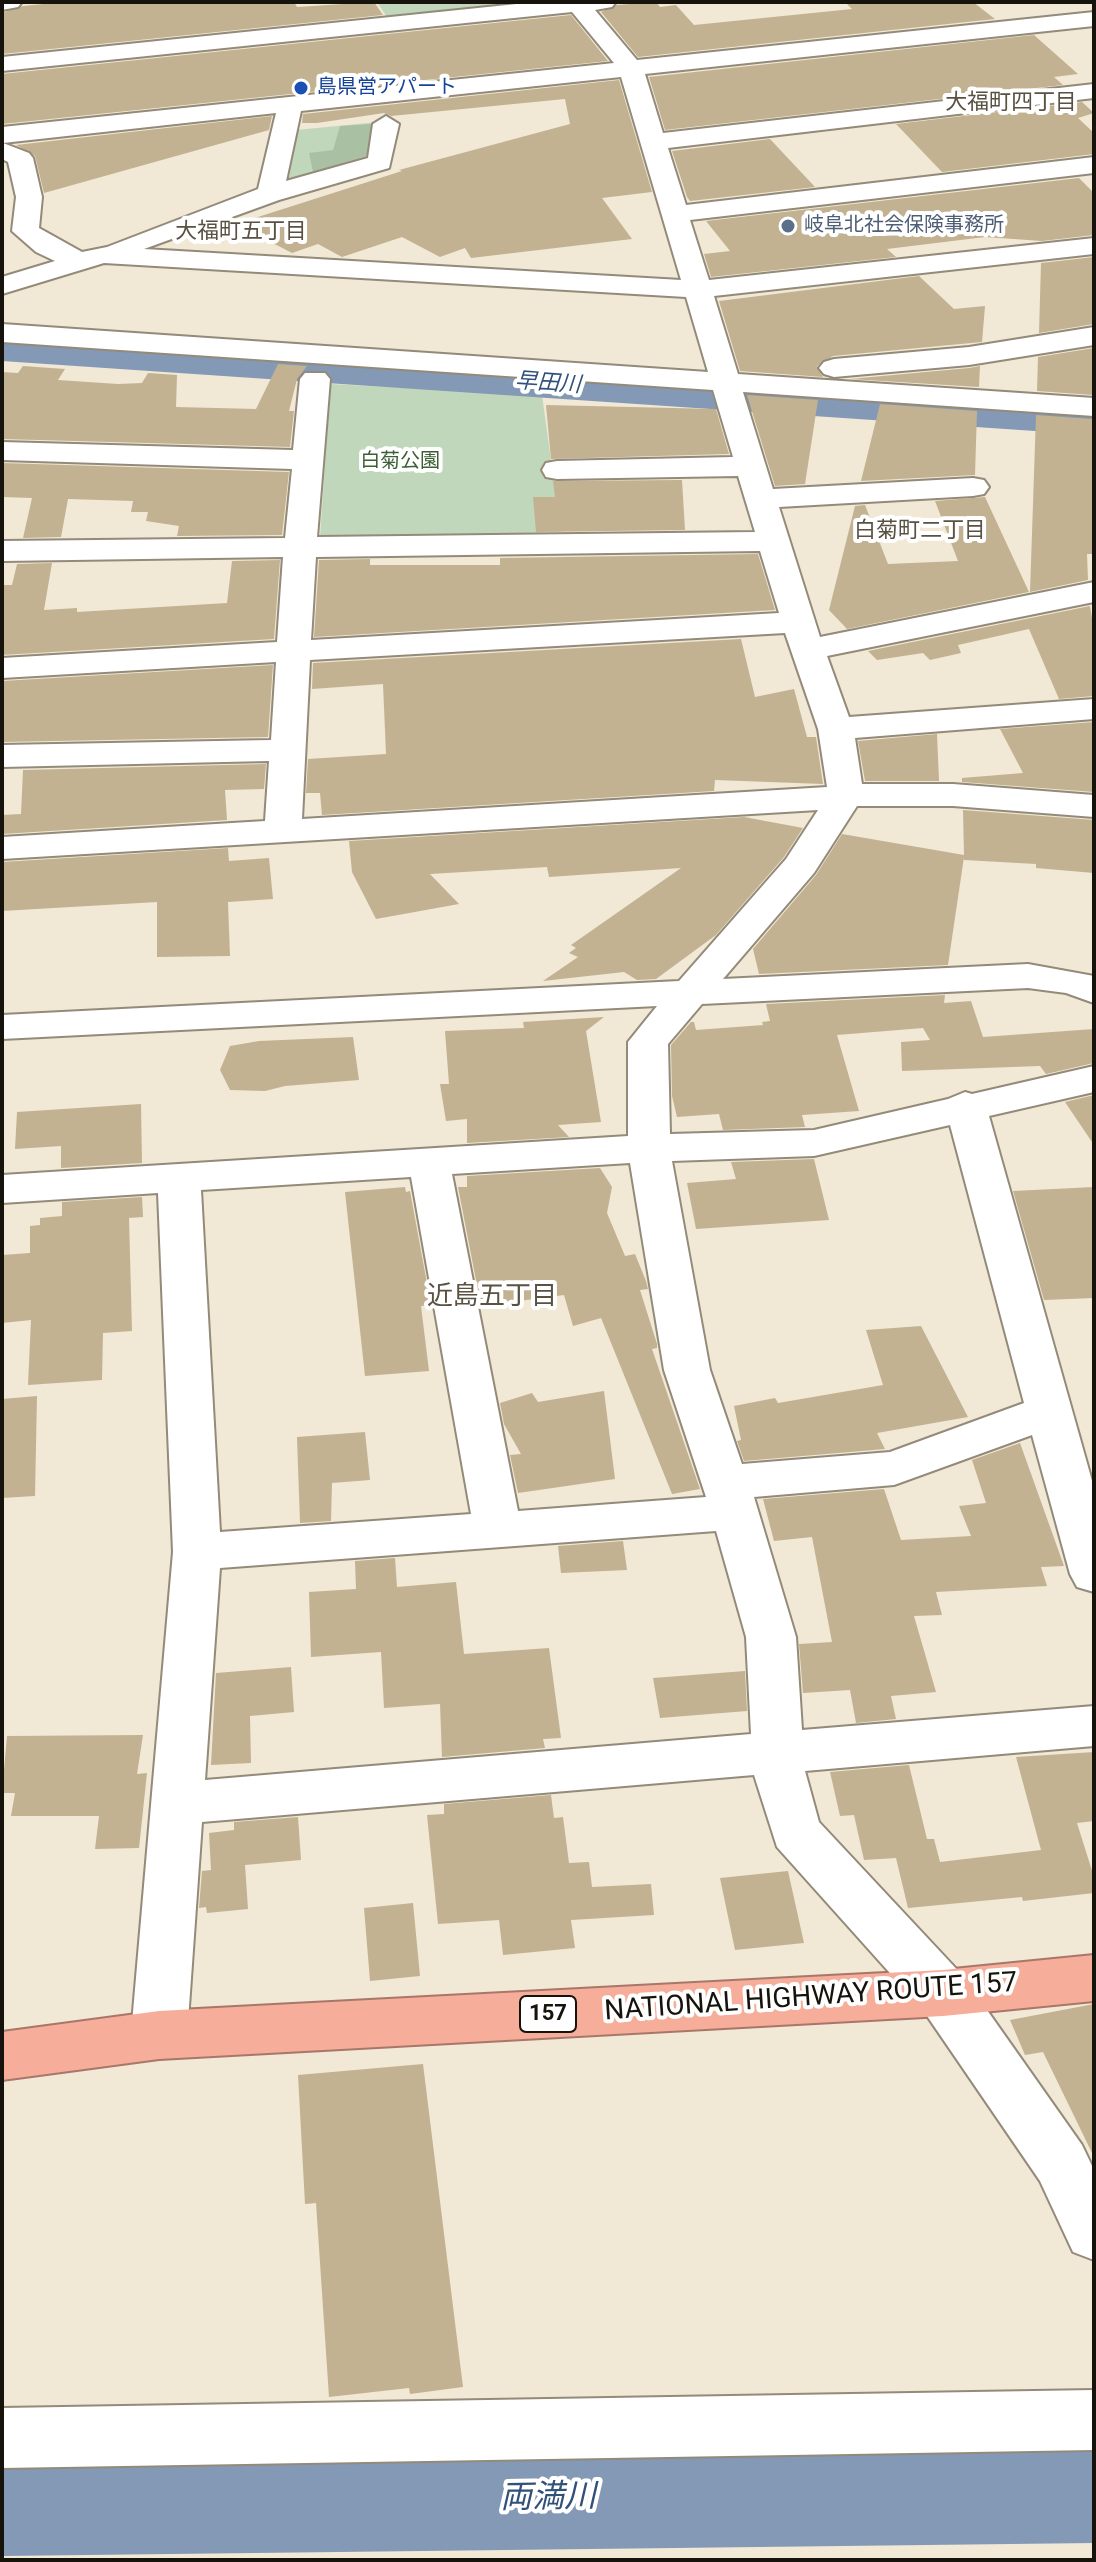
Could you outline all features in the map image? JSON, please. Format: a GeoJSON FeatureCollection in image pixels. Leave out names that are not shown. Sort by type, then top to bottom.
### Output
{"type":"FeatureCollection","features":[{"type":"Feature","properties":{"kind":"highway","name":"NATIONAL HIGHWAY ROUTE 157"},"geometry":{"type":"LineString","coordinates":[[2,2056],[159,2035],[943,1993],[1094,1978]]}},
{"type":"Feature","properties":{"kind":"street"},"geometry":{"type":"LineString","coordinates":[[2,3],[10,2]]}},
{"type":"Feature","properties":{"kind":"street"},"geometry":{"type":"LineString","coordinates":[[2,64],[606,2]]}},
{"type":"Feature","properties":{"kind":"street"},"geometry":{"type":"LineString","coordinates":[[577,3],[631,68],[760,499],[836,729],[846,794],[801,865],[648,1042],[649,1148],[687,1370],[730,1497],[771,1637],[780,1782],[796,1832],[943,1993],[1061,2163],[1094,2233]]}},
{"type":"Feature","properties":{"kind":"street"},"geometry":{"type":"LineString","coordinates":[[2,135],[1094,19]]}},
{"type":"Feature","properties":{"kind":"street"},"geometry":{"type":"LineString","coordinates":[[652,142],[1094,91]]}},
{"type":"Feature","properties":{"kind":"street"},"geometry":{"type":"LineString","coordinates":[[2,286],[91,258],[270,194],[380,163],[386,124],[396,93]]}},
{"type":"Feature","properties":{"kind":"street"},"geometry":{"type":"LineString","coordinates":[[270,194],[290,105]]}},
{"type":"Feature","properties":{"kind":"street"},"geometry":{"type":"LineString","coordinates":[[357,126],[386,124]]}},
{"type":"Feature","properties":{"kind":"street"},"geometry":{"type":"LineString","coordinates":[[284,132],[313,129]]}},
{"type":"Feature","properties":{"kind":"street"},"geometry":{"type":"LineString","coordinates":[[2,150],[20,158],[29,197],[25,231],[46,246],[91,258],[699,289],[1094,246]]}},
{"type":"Feature","properties":{"kind":"street"},"geometry":{"type":"LineString","coordinates":[[676,214],[1094,165]]}},
{"type":"Feature","properties":{"kind":"street"},"geometry":{"type":"LineString","coordinates":[[2,333],[729,389],[1094,429]]}},
{"type":"Feature","properties":{"kind":"street"},"geometry":{"type":"LineString","coordinates":[[729,389],[1094,336]]}},
{"type":"Feature","properties":{"kind":"street"},"geometry":{"type":"LineString","coordinates":[[2,357],[315,379],[729,389],[1094,407]]}},
{"type":"Feature","properties":{"kind":"street"},"geometry":{"type":"LineString","coordinates":[[283,831],[300,547],[315,379]]}},
{"type":"Feature","properties":{"kind":"street"},"geometry":{"type":"LineString","coordinates":[[2,451],[307,460]]}},
{"type":"Feature","properties":{"kind":"street"},"geometry":{"type":"LineString","coordinates":[[557,470],[752,466]]}},
{"type":"Feature","properties":{"kind":"street"},"geometry":{"type":"LineString","coordinates":[[760,499],[973,487]]}},
{"type":"Feature","properties":{"kind":"street"},"geometry":{"type":"LineString","coordinates":[[2,551],[774,541]]}},
{"type":"Feature","properties":{"kind":"street"},"geometry":{"type":"LineString","coordinates":[[2,668],[293,651],[803,636],[1094,592]]}},
{"type":"Feature","properties":{"kind":"street"},"geometry":{"type":"LineString","coordinates":[[836,729],[1094,709]]}},
{"type":"Feature","properties":{"kind":"street"},"geometry":{"type":"LineString","coordinates":[[2,756],[289,750]]}},
{"type":"Feature","properties":{"kind":"street"},"geometry":{"type":"LineString","coordinates":[[2,848],[812,800],[846,794],[947,796],[1094,806]]}},
{"type":"Feature","properties":{"kind":"street"},"geometry":{"type":"LineString","coordinates":[[2,1027],[1028,976],[1075,982],[1094,991]]}},
{"type":"Feature","properties":{"kind":"street"},"geometry":{"type":"LineString","coordinates":[[2,1189],[649,1148],[814,1143],[965,1105],[1094,1079]]}},
{"type":"Feature","properties":{"kind":"street"},"geometry":{"type":"LineString","coordinates":[[965,1105],[1094,1574]]}},
{"type":"Feature","properties":{"kind":"street"},"geometry":{"type":"LineString","coordinates":[[429,1162],[498,1530]]}},
{"type":"Feature","properties":{"kind":"street"},"geometry":{"type":"LineString","coordinates":[[159,2035],[197,1552],[179,1178]]}},
{"type":"Feature","properties":{"kind":"street"},"geometry":{"type":"LineString","coordinates":[[197,1552],[498,1530],[730,1497],[894,1468],[1049,1411]]}},
{"type":"Feature","properties":{"kind":"street"},"geometry":{"type":"LineString","coordinates":[[178,1803],[1094,1726]]}},
{"type":"Feature","properties":{"kind":"street"},"geometry":{"type":"LineString","coordinates":[[2,2438],[1094,2420]]}},
{"type":"Feature","properties":{"kind":"green space"},"geometry":{"type":"Polygon","coordinates":[[[377,2],[563,2],[389,20],[377,2]]]}},
{"type":"Feature","properties":{"kind":"green space"},"geometry":{"type":"Polygon","coordinates":[[[388,121],[378,158],[281,180],[286,131],[388,121]]]}},
{"type":"Feature","properties":{"kind":"green space"},"geometry":{"type":"Polygon","coordinates":[[[386,123],[366,156],[313,172],[309,153],[333,150],[340,126],[386,123]]]}},
{"type":"Feature","properties":{"kind":"green space","name":"白菊公園"},"geometry":{"type":"Polygon","coordinates":[[[330,384],[542,395],[561,532],[320,538],[330,384]]]}},
{"type":"Feature","properties":{"kind":"building"},"geometry":{"type":"Polygon","coordinates":[[[64,2],[294,2],[297,7],[374,2],[383,15],[2,54],[2,13],[23,6],[64,2]]]}},
{"type":"Feature","properties":{"kind":"building"},"geometry":{"type":"Polygon","coordinates":[[[656,2],[660,7],[676,5],[694,25],[852,9],[845,2],[973,2],[995,19],[638,57],[601,12],[617,5],[656,2]]]}},
{"type":"Feature","properties":{"kind":"building"},"geometry":{"type":"Polygon","coordinates":[[[571,15],[608,61],[2,124],[2,74],[571,15]]]}},
{"type":"Feature","properties":{"kind":"building"},"geometry":{"type":"Polygon","coordinates":[[[1034,35],[1078,74],[1054,77],[1063,85],[665,130],[649,77],[1034,35]]]}},
{"type":"Feature","properties":{"kind":"building"},"geometry":{"type":"Polygon","coordinates":[[[619,80],[652,192],[602,198],[632,239],[471,258],[465,248],[440,257],[402,237],[342,257],[318,244],[292,253],[236,224],[402,171],[399,170],[570,124],[565,99],[391,116],[384,113],[317,123],[302,123],[303,114],[619,80]]]}},
{"type":"Feature","properties":{"kind":"building"},"geometry":{"type":"Polygon","coordinates":[[[1082,102],[1094,113],[1078,118],[1094,133],[1094,154],[942,172],[896,124],[1082,102]]]}},
{"type":"Feature","properties":{"kind":"building"},"geometry":{"type":"Polygon","coordinates":[[[272,116],[269,130],[44,193],[35,156],[16,145],[272,116]]]}},
{"type":"Feature","properties":{"kind":"building"},"geometry":{"type":"Polygon","coordinates":[[[770,139],[815,187],[690,201],[687,197],[672,151],[770,139]]]}},
{"type":"Feature","properties":{"kind":"building"},"geometry":{"type":"Polygon","coordinates":[[[1079,178],[1094,193],[1094,235],[1042,241],[985,237],[887,249],[896,257],[711,277],[704,254],[730,251],[706,221],[1079,178]]]}},
{"type":"Feature","properties":{"kind":"building"},"geometry":{"type":"Polygon","coordinates":[[[1094,257],[1094,324],[1039,333],[1041,263],[1094,257]]]}},
{"type":"Feature","properties":{"kind":"building"},"geometry":{"type":"Polygon","coordinates":[[[919,276],[954,309],[985,306],[982,342],[833,356],[817,366],[823,377],[740,371],[719,301],[919,276]]]}},
{"type":"Feature","properties":{"kind":"building"},"geometry":{"type":"Polygon","coordinates":[[[1094,348],[1093,395],[1037,391],[1038,357],[1094,348]]]}},
{"type":"Feature","properties":{"kind":"building"},"geometry":{"type":"Polygon","coordinates":[[[278,364],[307,366],[297,379],[289,411],[294,411],[290,447],[2,439],[2,372],[18,373],[23,366],[65,369],[58,380],[118,384],[142,383],[148,373],[177,375],[176,407],[256,409],[278,364]]]}},
{"type":"Feature","properties":{"kind":"building"},"geometry":{"type":"Polygon","coordinates":[[[980,366],[979,387],[850,379],[969,368],[980,366]]]}},
{"type":"Feature","properties":{"kind":"building"},"geometry":{"type":"Polygon","coordinates":[[[747,395],[818,400],[805,484],[775,486],[747,395]]]}},
{"type":"Feature","properties":{"kind":"building"},"geometry":{"type":"Polygon","coordinates":[[[880,404],[977,411],[975,475],[861,481],[880,404]]]}},
{"type":"Feature","properties":{"kind":"building"},"geometry":{"type":"Polygon","coordinates":[[[546,405],[716,409],[729,454],[551,459],[546,405]]]}},
{"type":"Feature","properties":{"kind":"building"},"geometry":{"type":"Polygon","coordinates":[[[1036,415],[1092,419],[1094,554],[1087,554],[1088,580],[1030,592],[1036,415]]]}},
{"type":"Feature","properties":{"kind":"building"},"geometry":{"type":"Polygon","coordinates":[[[2,463],[289,472],[282,535],[177,536],[179,526],[146,521],[148,512],[131,512],[133,501],[68,499],[61,537],[23,538],[32,498],[2,497],[2,463]]]}},
{"type":"Feature","properties":{"kind":"building"},"geometry":{"type":"Polygon","coordinates":[[[682,480],[685,530],[536,532],[533,497],[555,497],[553,481],[682,480]]]}},
{"type":"Feature","properties":{"kind":"building"},"geometry":{"type":"Polygon","coordinates":[[[985,497],[1029,592],[847,629],[829,610],[855,506],[865,505],[888,564],[958,561],[935,501],[985,497]]]}},
{"type":"Feature","properties":{"kind":"building"},"geometry":{"type":"Polygon","coordinates":[[[758,554],[775,610],[314,637],[319,560],[370,559],[370,565],[500,565],[500,558],[758,554]]]}},
{"type":"Feature","properties":{"kind":"building"},"geometry":{"type":"Polygon","coordinates":[[[280,560],[274,639],[2,655],[2,585],[12,585],[17,564],[52,563],[44,610],[77,608],[77,612],[227,603],[232,561],[280,560]]]}},
{"type":"Feature","properties":{"kind":"building"},"geometry":{"type":"Polygon","coordinates":[[[1090,606],[1094,631],[1094,696],[1059,699],[1029,629],[958,645],[961,653],[930,660],[923,653],[877,660],[868,651],[1090,606]]]}},
{"type":"Feature","properties":{"kind":"building"},"geometry":{"type":"Polygon","coordinates":[[[741,639],[755,697],[794,689],[807,737],[816,737],[823,784],[715,780],[714,791],[322,815],[320,793],[306,793],[308,759],[386,754],[383,684],[312,689],[313,663],[741,639]]]}},
{"type":"Feature","properties":{"kind":"building"},"geometry":{"type":"Polygon","coordinates":[[[273,665],[268,737],[2,742],[2,681],[273,665]]]}},
{"type":"Feature","properties":{"kind":"building"},"geometry":{"type":"Polygon","coordinates":[[[1094,722],[1094,792],[962,782],[962,778],[1023,773],[1000,729],[1094,722]]]}},
{"type":"Feature","properties":{"kind":"building"},"geometry":{"type":"Polygon","coordinates":[[[937,734],[939,781],[865,781],[858,741],[937,734]]]}},
{"type":"Feature","properties":{"kind":"building"},"geometry":{"type":"Polygon","coordinates":[[[266,764],[264,789],[225,790],[227,820],[2,834],[2,815],[21,814],[23,770],[266,764]]]}},
{"type":"Feature","properties":{"kind":"building"},"geometry":{"type":"Polygon","coordinates":[[[963,810],[1094,820],[1094,873],[1036,868],[1036,864],[964,860],[964,857],[948,965],[759,974],[753,949],[816,875],[842,834],[964,855],[963,810]]]}},
{"type":"Feature","properties":{"kind":"building"},"geometry":{"type":"Polygon","coordinates":[[[744,817],[803,828],[784,857],[716,935],[656,979],[637,980],[624,972],[543,981],[578,957],[569,953],[576,948],[571,945],[681,868],[549,877],[547,867],[430,874],[459,904],[376,919],[352,872],[349,841],[744,817]]]}},
{"type":"Feature","properties":{"kind":"building"},"geometry":{"type":"Polygon","coordinates":[[[228,848],[229,861],[269,858],[273,899],[228,902],[230,956],[157,957],[157,902],[2,911],[2,862],[228,848]]]}},
{"type":"Feature","properties":{"kind":"building"},"geometry":{"type":"Polygon","coordinates":[[[945,995],[944,1003],[971,1001],[983,1037],[1094,1029],[1094,1063],[1046,1074],[1040,1066],[902,1071],[901,1042],[930,1040],[923,1028],[837,1035],[859,1111],[802,1115],[805,1127],[723,1130],[719,1114],[677,1117],[672,1096],[671,1045],[691,1022],[694,1022],[696,1030],[763,1025],[762,1022],[770,1021],[766,1004],[945,995]]]}},
{"type":"Feature","properties":{"kind":"building"},"geometry":{"type":"Polygon","coordinates":[[[604,1017],[586,1031],[601,1122],[558,1125],[569,1137],[467,1143],[467,1119],[446,1121],[440,1084],[449,1084],[445,1031],[524,1028],[523,1022],[604,1017]]]}},
{"type":"Feature","properties":{"kind":"building"},"geometry":{"type":"Polygon","coordinates":[[[353,1037],[359,1080],[285,1086],[265,1091],[230,1090],[220,1070],[230,1046],[259,1041],[353,1037]]]}},
{"type":"Feature","properties":{"kind":"building"},"geometry":{"type":"Polygon","coordinates":[[[1094,1095],[1094,1145],[1065,1102],[1094,1095]]]}},
{"type":"Feature","properties":{"kind":"building"},"geometry":{"type":"Polygon","coordinates":[[[141,1104],[142,1163],[61,1168],[61,1146],[15,1149],[17,1112],[141,1104]]]}},
{"type":"Feature","properties":{"kind":"building"},"geometry":{"type":"Polygon","coordinates":[[[814,1159],[829,1220],[696,1229],[687,1183],[736,1179],[731,1162],[814,1159]]]}},
{"type":"Feature","properties":{"kind":"building"},"geometry":{"type":"Polygon","coordinates":[[[600,1168],[612,1187],[607,1213],[625,1256],[635,1254],[646,1281],[648,1289],[640,1290],[657,1344],[657,1348],[652,1349],[700,1489],[672,1494],[601,1318],[573,1326],[564,1295],[481,1306],[458,1187],[467,1187],[467,1176],[600,1168]]]}},
{"type":"Feature","properties":{"kind":"building"},"geometry":{"type":"Polygon","coordinates":[[[405,1187],[406,1192],[410,1191],[431,1305],[421,1306],[429,1371],[365,1376],[345,1192],[405,1187]]]}},
{"type":"Feature","properties":{"kind":"building"},"geometry":{"type":"Polygon","coordinates":[[[1094,1187],[1094,1298],[1044,1300],[1013,1191],[1094,1187]]]}},
{"type":"Feature","properties":{"kind":"building"},"geometry":{"type":"Polygon","coordinates":[[[142,1197],[143,1217],[129,1218],[132,1331],[103,1333],[102,1380],[28,1385],[31,1320],[2,1323],[2,1255],[30,1253],[30,1226],[40,1225],[40,1218],[62,1216],[62,1202],[142,1197]]]}},
{"type":"Feature","properties":{"kind":"building"},"geometry":{"type":"Polygon","coordinates":[[[921,1326],[968,1417],[877,1433],[885,1449],[744,1461],[737,1441],[741,1440],[734,1406],[775,1398],[778,1403],[883,1385],[866,1330],[921,1326]]]}},
{"type":"Feature","properties":{"kind":"building"},"geometry":{"type":"Polygon","coordinates":[[[604,1391],[615,1479],[518,1493],[510,1455],[521,1454],[504,1424],[500,1403],[532,1393],[538,1402],[604,1391]]]}},
{"type":"Feature","properties":{"kind":"building"},"geometry":{"type":"Polygon","coordinates":[[[37,1396],[35,1496],[2,1498],[2,1399],[37,1396]]]}},
{"type":"Feature","properties":{"kind":"building"},"geometry":{"type":"Polygon","coordinates":[[[365,1432],[370,1480],[332,1483],[331,1521],[300,1523],[297,1437],[365,1432]]]}},
{"type":"Feature","properties":{"kind":"building"},"geometry":{"type":"Polygon","coordinates":[[[1020,1443],[1064,1566],[1041,1567],[1047,1586],[936,1592],[942,1615],[914,1616],[936,1692],[891,1696],[896,1719],[856,1723],[850,1690],[803,1693],[799,1644],[832,1642],[812,1537],[774,1541],[763,1499],[884,1489],[901,1540],[971,1536],[959,1506],[986,1503],[972,1460],[1020,1443]]]}},
{"type":"Feature","properties":{"kind":"building"},"geometry":{"type":"Polygon","coordinates":[[[623,1541],[627,1570],[561,1573],[558,1546],[623,1541]]]}},
{"type":"Feature","properties":{"kind":"building"},"geometry":{"type":"Polygon","coordinates":[[[395,1558],[397,1587],[456,1582],[464,1654],[549,1648],[561,1738],[543,1739],[545,1748],[442,1757],[440,1704],[384,1708],[381,1652],[311,1657],[309,1592],[356,1589],[355,1561],[395,1558]]]}},
{"type":"Feature","properties":{"kind":"building"},"geometry":{"type":"Polygon","coordinates":[[[291,1667],[294,1712],[250,1716],[251,1763],[211,1765],[216,1673],[291,1667]]]}},
{"type":"Feature","properties":{"kind":"building"},"geometry":{"type":"Polygon","coordinates":[[[745,1671],[747,1711],[660,1718],[653,1678],[745,1671]]]}},
{"type":"Feature","properties":{"kind":"building"},"geometry":{"type":"Polygon","coordinates":[[[143,1735],[137,1774],[147,1773],[139,1848],[95,1849],[99,1816],[11,1816],[15,1793],[2,1793],[7,1736],[143,1735]]]}},
{"type":"Feature","properties":{"kind":"building"},"geometry":{"type":"Polygon","coordinates":[[[1094,1752],[1094,1821],[1077,1823],[1094,1877],[1094,1893],[1023,1901],[1022,1897],[908,1908],[896,1858],[864,1860],[854,1815],[840,1816],[830,1772],[909,1765],[927,1839],[934,1839],[940,1862],[1041,1850],[1016,1757],[1094,1752]]]}},
{"type":"Feature","properties":{"kind":"building"},"geometry":{"type":"Polygon","coordinates":[[[551,1795],[554,1818],[563,1817],[569,1863],[589,1862],[592,1887],[651,1884],[654,1915],[571,1920],[575,1948],[503,1955],[499,1920],[438,1924],[427,1815],[444,1814],[444,1804],[551,1795]]]}},
{"type":"Feature","properties":{"kind":"building"},"geometry":{"type":"Polygon","coordinates":[[[298,1817],[301,1860],[245,1865],[248,1909],[207,1913],[206,1907],[199,1908],[202,1871],[211,1870],[209,1833],[234,1830],[234,1822],[298,1817]]]}},
{"type":"Feature","properties":{"kind":"building"},"geometry":{"type":"Polygon","coordinates":[[[788,1871],[804,1943],[735,1950],[720,1878],[788,1871]]]}},
{"type":"Feature","properties":{"kind":"building"},"geometry":{"type":"Polygon","coordinates":[[[413,1903],[420,1976],[370,1981],[364,1908],[413,1903]]]}},
{"type":"Feature","properties":{"kind":"building"},"geometry":{"type":"Polygon","coordinates":[[[1094,2004],[1094,2157],[1043,2052],[1025,2055],[1010,2020],[1094,2004]]]}},
{"type":"Feature","properties":{"kind":"building"},"geometry":{"type":"Polygon","coordinates":[[[423,2064],[463,2387],[410,2394],[409,2388],[329,2397],[316,2203],[305,2204],[298,2075],[423,2064]]]}},
{"type":"Feature","properties":{"kind":"waterway","name":"早田川"},"geometry":{"type":"LineString","coordinates":[[2,347],[1094,420]]}},
{"type":"Feature","properties":{"kind":"waterway","name":"両満川"},"geometry":{"type":"LineString","coordinates":[[2,2505],[1094,2493]]}},
{"type":"Feature","properties":{"kind":"place","name":"島県営アパート"},"geometry":{"type":"Point","coordinates":[301,88]}},
{"type":"Feature","properties":{"kind":"place","name":"岐阜北社会保険事務所"},"geometry":{"type":"Point","coordinates":[788,226]}},
{"type":"Feature","properties":{"kind":"district","name":"大福町四丁目"},"geometry":{"type":"Point","coordinates":[1011,103]}},
{"type":"Feature","properties":{"kind":"district","name":"大福町五丁目"},"geometry":{"type":"Point","coordinates":[241,232]}},
{"type":"Feature","properties":{"kind":"district","name":"白菊町二丁目"},"geometry":{"type":"Point","coordinates":[920,531]}},
{"type":"Feature","properties":{"kind":"district","name":"近島五丁目"},"geometry":{"type":"Point","coordinates":[492,1297]}}]}
